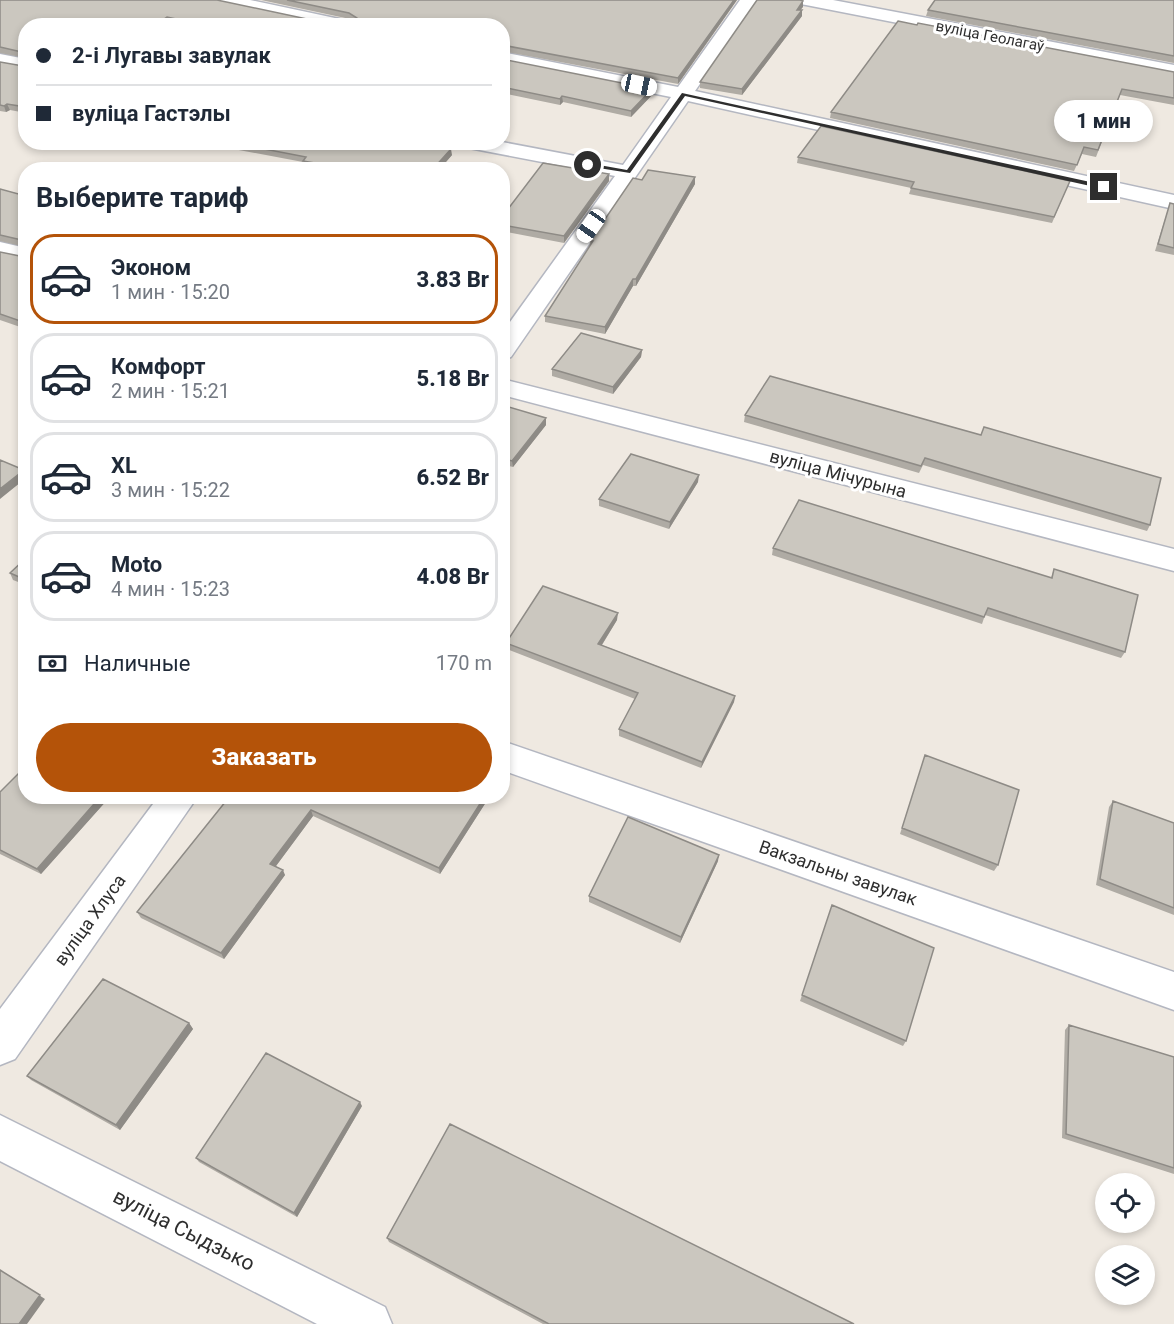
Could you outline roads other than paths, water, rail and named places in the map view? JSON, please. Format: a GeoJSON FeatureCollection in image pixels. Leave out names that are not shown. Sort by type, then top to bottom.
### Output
{"type":"FeatureCollection","features":[{"type":"Feature","properties":{"kind":"street"},"geometry":{"type":"LineString","coordinates":[[225,0],[311,18]]}},
{"type":"Feature","properties":{"kind":"street"},"geometry":{"type":"LineString","coordinates":[[510,341],[749,0]]}},
{"type":"Feature","properties":{"kind":"street","name":"вуліца Геолагаў"},"geometry":{"type":"LineString","coordinates":[[806,0],[1174,71]]}},
{"type":"Feature","properties":{"kind":"street"},"geometry":{"type":"LineString","coordinates":[[510,59],[684,94],[1174,202]]}},
{"type":"Feature","properties":{"kind":"street"},"geometry":{"type":"LineString","coordinates":[[0,60],[18,63]]}},
{"type":"Feature","properties":{"kind":"street"},"geometry":{"type":"LineString","coordinates":[[510,150],[628,172]]}},
{"type":"Feature","properties":{"kind":"street"},"geometry":{"type":"LineString","coordinates":[[0,249],[18,253]]}},
{"type":"Feature","properties":{"kind":"street","name":"вуліца Мічурына"},"geometry":{"type":"LineString","coordinates":[[510,389],[1174,560]]}},
{"type":"Feature","properties":{"kind":"street","name":"Вакзальны завулак"},"geometry":{"type":"LineString","coordinates":[[510,758],[1174,991]]}},
{"type":"Feature","properties":{"kind":"street","name":"вуліца Хлуса"},"geometry":{"type":"LineString","coordinates":[[0,1044],[174,804]]}},
{"type":"Feature","properties":{"kind":"street","name":"вуліца Сыдзько"},"geometry":{"type":"LineString","coordinates":[[0,1137],[369,1324]]}}]}
